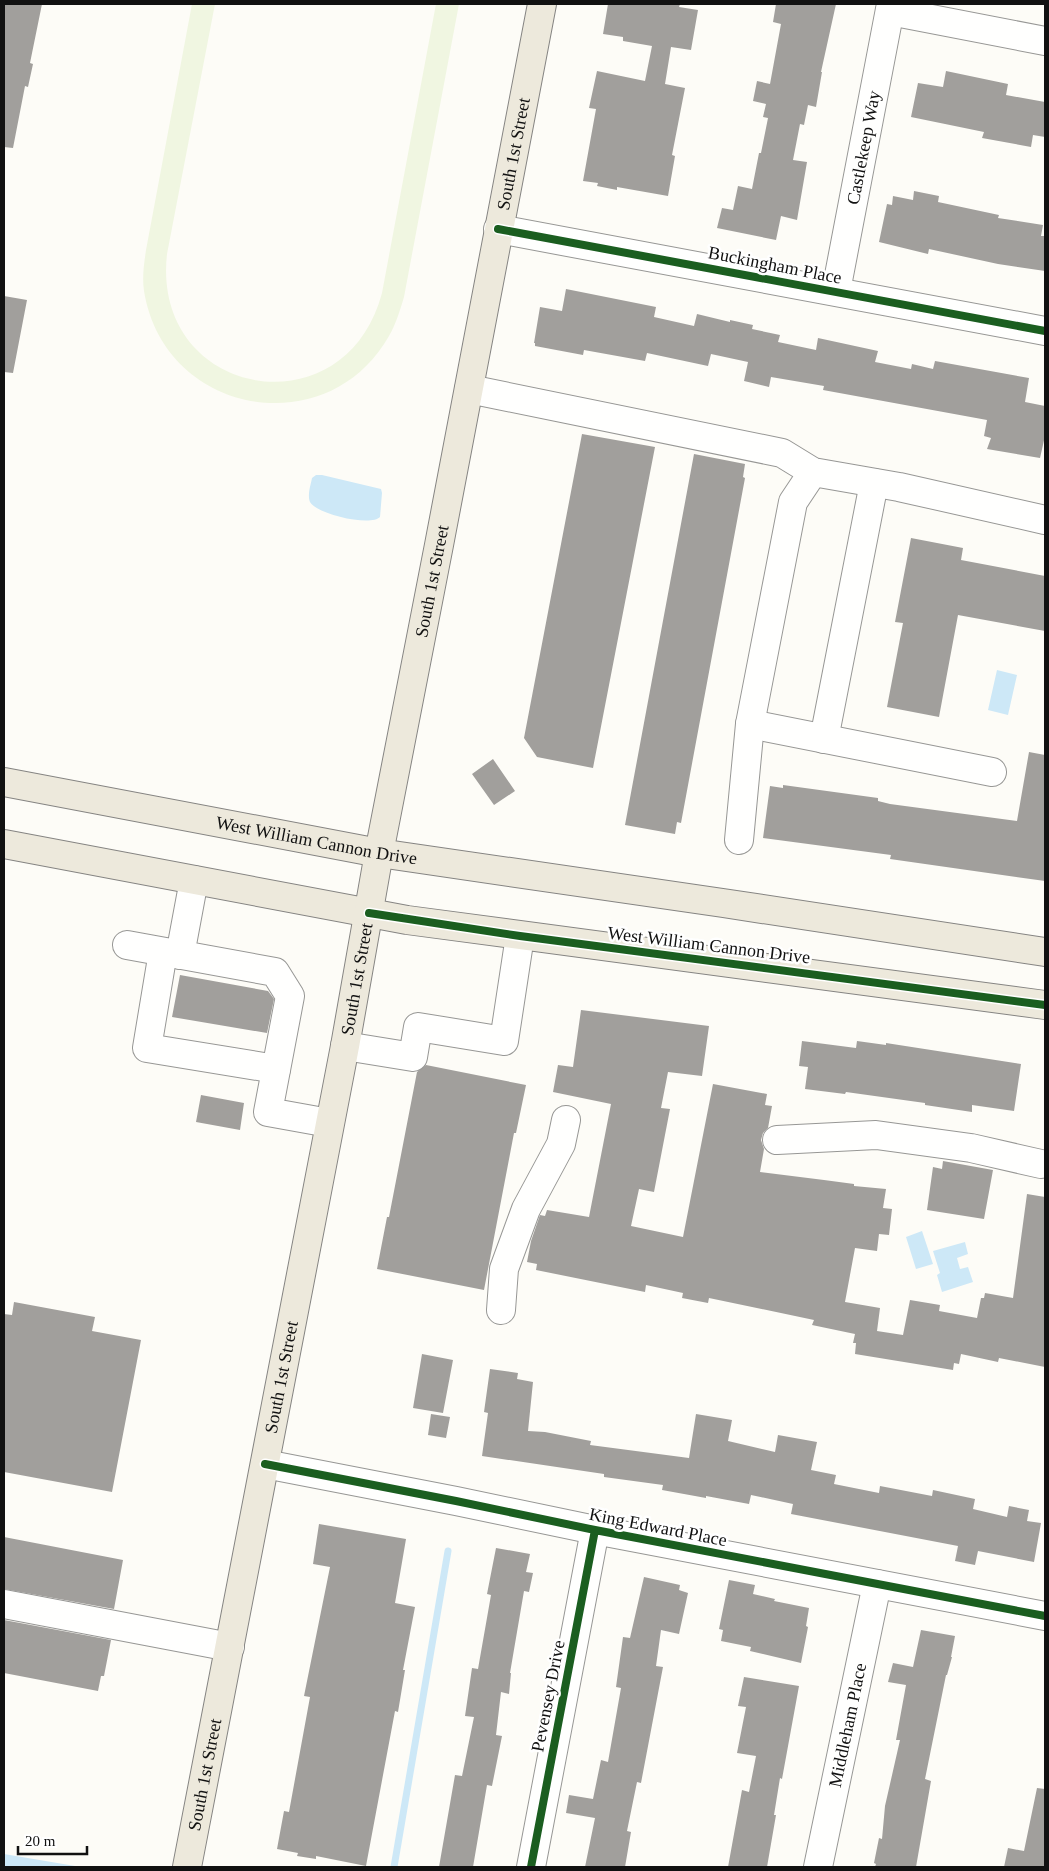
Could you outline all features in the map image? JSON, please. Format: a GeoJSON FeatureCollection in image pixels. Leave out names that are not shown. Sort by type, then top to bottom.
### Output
{"type":"FeatureCollection","features":[{"type":"Feature","properties":{"kind":"main road","name":"South 1st Street"},"geometry":{"type":"LineString","coordinates":[[187,1867],[345,1046],[379,853],[542,4]]}},
{"type":"Feature","properties":{"kind":"main road","name":"West William Cannon Drive"},"geometry":{"type":"LineString","coordinates":[[4,782],[379,853],[723,902],[1045,952]]}},
{"type":"Feature","properties":{"kind":"main road","name":"West William Cannon Drive"},"geometry":{"type":"LineString","coordinates":[[4,844],[369,913],[520,936],[1045,1005]]}},
{"type":"Feature","properties":{"kind":"street"},"geometry":{"type":"LineString","coordinates":[[891,7],[1045,41]]}},
{"type":"Feature","properties":{"kind":"street","name":"Castlekeep Way"},"geometry":{"type":"LineString","coordinates":[[836,291],[891,7]]}},
{"type":"Feature","properties":{"kind":"street","name":"Buckingham Place"},"geometry":{"type":"LineString","coordinates":[[498,229],[1045,331]]}},
{"type":"Feature","properties":{"kind":"street"},"geometry":{"type":"LineString","coordinates":[[469,389],[782,453],[813,472],[874,483],[1045,520]]}},
{"type":"Feature","properties":{"kind":"street"},"geometry":{"type":"LineString","coordinates":[[739,840],[750,724],[793,502],[813,472]]}},
{"type":"Feature","properties":{"kind":"street"},"geometry":{"type":"LineString","coordinates":[[824,739],[874,483]]}},
{"type":"Feature","properties":{"kind":"street"},"geometry":{"type":"LineString","coordinates":[[750,724],[992,772]]}},
{"type":"Feature","properties":{"kind":"street"},"geometry":{"type":"LineString","coordinates":[[194,880],[147,1048],[276,1069]]}},
{"type":"Feature","properties":{"kind":"street"},"geometry":{"type":"LineString","coordinates":[[345,1046],[412,1057],[418,1027],[504,1041],[520,936]]}},
{"type":"Feature","properties":{"kind":"street"},"geometry":{"type":"LineString","coordinates":[[127,946],[275,972],[290,996],[268,1112],[329,1123]]}},
{"type":"Feature","properties":{"kind":"street"},"geometry":{"type":"LineString","coordinates":[[501,1310],[504,1270],[526,1209],[561,1144],[566,1120]]}},
{"type":"Feature","properties":{"kind":"street"},"geometry":{"type":"LineString","coordinates":[[777,1140],[876,1135],[1044,1157]]}},
{"type":"Feature","properties":{"kind":"street","name":"King Edward Place"},"geometry":{"type":"LineString","coordinates":[[265,1464],[595,1530],[1045,1616]]}},
{"type":"Feature","properties":{"kind":"street","name":"Pevensey Drive"},"geometry":{"type":"LineString","coordinates":[[531,1867],[595,1530]]}},
{"type":"Feature","properties":{"kind":"street","name":"Middleham Place"},"geometry":{"type":"LineString","coordinates":[[818,1867],[876,1584]]}},
{"type":"Feature","properties":{"kind":"street"},"geometry":{"type":"LineString","coordinates":[[4,1604],[230,1648]]}},
{"type":"Feature","properties":{"kind":"green space"},"geometry":{"type":"Polygon","coordinates":[[[192,4],[215,4],[167,254],[170,303],[189,341],[218,367],[255,380],[293,380],[331,366],[361,337],[382,293],[436,4],[459,4],[404,297],[394,327],[389,336],[361,370],[327,392],[290,402],[251,401],[214,388],[182,366],[158,333],[144,291],[144,265],[192,4]]]}},
{"type":"Feature","properties":{"kind":"water"},"geometry":{"type":"Polygon","coordinates":[[[316,475],[381,489],[380,517],[375,520],[355,520],[332,515],[314,507],[310,502],[309,493],[312,478],[316,475]]]}},
{"type":"Feature","properties":{"kind":"water"},"geometry":{"type":"Polygon","coordinates":[[[997,670],[1017,675],[1008,715],[988,710],[997,670]]]}},
{"type":"Feature","properties":{"kind":"water"},"geometry":{"type":"Polygon","coordinates":[[[922,1231],[933,1264],[916,1269],[906,1237],[922,1231]]]}},
{"type":"Feature","properties":{"kind":"water"},"geometry":{"type":"Polygon","coordinates":[[[965,1242],[968,1254],[957,1258],[960,1269],[968,1267],[973,1282],[942,1292],[937,1275],[940,1273],[933,1251],[965,1242]]]}},
{"type":"Feature","properties":{"kind":"water"},"geometry":{"type":"Polygon","coordinates":[[[4,1854],[81,1867],[4,1867],[4,1854]]]}},
{"type":"Feature","properties":{"kind":"building"},"geometry":{"type":"Polygon","coordinates":[[[4,4],[42,4],[30,63],[33,64],[28,87],[25,86],[13,148],[4,147],[4,4]]]}},
{"type":"Feature","properties":{"kind":"building"},"geometry":{"type":"Polygon","coordinates":[[[608,4],[680,4],[679,7],[698,10],[691,50],[671,47],[665,84],[685,88],[672,155],[675,156],[668,196],[617,187],[617,190],[597,186],[598,183],[583,181],[596,109],[589,108],[597,71],[645,81],[652,46],[623,41],[623,37],[603,34],[608,4]]]}},
{"type":"Feature","properties":{"kind":"building"},"geometry":{"type":"Polygon","coordinates":[[[776,4],[836,4],[821,72],[816,107],[808,105],[804,125],[800,124],[793,160],[807,162],[797,220],[781,216],[776,240],[717,228],[722,208],[733,210],[738,186],[752,189],[768,118],[763,117],[766,104],[753,101],[757,81],[770,84],[781,24],[773,22],[776,4]]]}},
{"type":"Feature","properties":{"kind":"building"},"geometry":{"type":"Polygon","coordinates":[[[946,71],[1008,84],[1006,95],[1045,102],[1045,137],[1033,135],[1031,147],[982,138],[984,132],[911,117],[918,83],[943,87],[946,71]]]}},
{"type":"Feature","properties":{"kind":"building"},"geometry":{"type":"Polygon","coordinates":[[[914,191],[939,196],[938,202],[999,215],[998,218],[1043,225],[1041,236],[1045,236],[1045,271],[998,264],[929,249],[928,254],[879,242],[887,204],[892,205],[893,196],[913,200],[914,191]]]}},
{"type":"Feature","properties":{"kind":"building"},"geometry":{"type":"Polygon","coordinates":[[[566,289],[656,307],[654,317],[694,326],[697,314],[753,325],[752,329],[780,335],[778,342],[816,350],[818,338],[878,351],[875,362],[911,369],[912,364],[933,369],[935,361],[1029,378],[1025,402],[1045,406],[1045,436],[1040,458],[987,449],[991,438],[984,436],[987,420],[823,390],[824,386],[771,377],[769,387],[744,381],[748,362],[711,354],[708,366],[647,353],[645,361],[584,350],[583,355],[535,346],[540,307],[562,311],[566,289]]]}},
{"type":"Feature","properties":{"kind":"building"},"geometry":{"type":"Polygon","coordinates":[[[4,296],[27,300],[13,373],[4,372],[4,296]]]}},
{"type":"Feature","properties":{"kind":"building"},"geometry":{"type":"Polygon","coordinates":[[[582,434],[655,447],[593,768],[537,757],[524,738],[582,434]]]}},
{"type":"Feature","properties":{"kind":"building"},"geometry":{"type":"Polygon","coordinates":[[[694,454],[745,464],[743,477],[745,478],[681,823],[677,822],[675,834],[625,825],[694,454]]]}},
{"type":"Feature","properties":{"kind":"building"},"geometry":{"type":"Polygon","coordinates":[[[911,538],[963,548],[961,560],[1045,576],[1045,631],[958,615],[939,717],[887,707],[903,623],[895,622],[911,538]]]}},
{"type":"Feature","properties":{"kind":"building"},"geometry":{"type":"Polygon","coordinates":[[[1029,752],[1045,755],[1045,881],[890,859],[891,855],[763,838],[770,786],[783,788],[783,785],[878,798],[878,801],[890,804],[1017,821],[1029,752]]]}},
{"type":"Feature","properties":{"kind":"building"},"geometry":{"type":"Polygon","coordinates":[[[493,759],[515,791],[494,805],[472,774],[493,759]]]}},
{"type":"Feature","properties":{"kind":"building"},"geometry":{"type":"Polygon","coordinates":[[[180,975],[268,991],[274,999],[267,1033],[172,1017],[180,975]]]}},
{"type":"Feature","properties":{"kind":"building"},"geometry":{"type":"Polygon","coordinates":[[[581,1010],[709,1026],[702,1076],[668,1072],[661,1108],[670,1109],[654,1192],[639,1189],[631,1226],[683,1237],[713,1084],[767,1094],[765,1105],[772,1106],[768,1128],[763,1133],[761,1140],[764,1149],[760,1172],[886,1189],[883,1208],[892,1209],[889,1235],[879,1234],[877,1251],[855,1248],[845,1302],[880,1308],[877,1331],[903,1335],[910,1300],[940,1305],[939,1311],[977,1318],[981,1298],[984,1298],[985,1293],[1013,1298],[1027,1194],[1045,1197],[1045,1367],[999,1358],[998,1362],[961,1354],[959,1364],[954,1363],[953,1370],[855,1354],[856,1343],[853,1343],[855,1334],[812,1325],[814,1320],[709,1298],[708,1303],[682,1298],[683,1293],[646,1285],[645,1292],[536,1270],[537,1264],[527,1262],[531,1241],[540,1215],[545,1216],[547,1210],[589,1217],[611,1104],[553,1092],[558,1065],[573,1067],[581,1010]]]}},
{"type":"Feature","properties":{"kind":"building"},"geometry":{"type":"Polygon","coordinates":[[[802,1041],[856,1048],[857,1041],[886,1045],[886,1043],[1021,1064],[1014,1111],[972,1105],[972,1112],[925,1105],[925,1103],[846,1092],[845,1094],[805,1089],[808,1067],[799,1066],[802,1041]]]}},
{"type":"Feature","properties":{"kind":"building"},"geometry":{"type":"Polygon","coordinates":[[[426,1065],[526,1085],[516,1133],[514,1133],[484,1290],[377,1269],[417,1072],[426,1065]]]}},
{"type":"Feature","properties":{"kind":"building"},"geometry":{"type":"Polygon","coordinates":[[[201,1095],[244,1103],[240,1130],[196,1122],[201,1095]]]}},
{"type":"Feature","properties":{"kind":"building"},"geometry":{"type":"Polygon","coordinates":[[[943,1161],[993,1170],[984,1219],[927,1210],[933,1167],[942,1169],[943,1161]]]}},
{"type":"Feature","properties":{"kind":"building"},"geometry":{"type":"Polygon","coordinates":[[[14,1302],[95,1317],[92,1331],[141,1340],[112,1492],[4,1472],[4,1314],[12,1315],[14,1302]]]}},
{"type":"Feature","properties":{"kind":"building"},"geometry":{"type":"Polygon","coordinates":[[[422,1354],[453,1360],[443,1413],[413,1408],[422,1354]]]}},
{"type":"Feature","properties":{"kind":"building"},"geometry":{"type":"Polygon","coordinates":[[[490,1369],[518,1373],[517,1379],[533,1382],[528,1431],[545,1432],[591,1441],[590,1445],[689,1458],[696,1414],[732,1420],[728,1441],[775,1452],[778,1435],[817,1442],[811,1470],[836,1475],[834,1484],[879,1493],[880,1486],[932,1496],[933,1490],[975,1499],[973,1509],[1007,1517],[1009,1506],[1029,1510],[1027,1521],[1041,1523],[1034,1562],[978,1551],[975,1565],[955,1561],[958,1546],[791,1514],[793,1504],[751,1495],[749,1504],[706,1496],[706,1498],[662,1490],[663,1485],[604,1477],[604,1474],[482,1456],[488,1413],[484,1412],[490,1369]]]}},
{"type":"Feature","properties":{"kind":"building"},"geometry":{"type":"Polygon","coordinates":[[[431,1414],[450,1417],[446,1438],[428,1435],[431,1414]]]}},
{"type":"Feature","properties":{"kind":"building"},"geometry":{"type":"Polygon","coordinates":[[[319,1524],[406,1539],[395,1603],[415,1607],[403,1670],[405,1670],[398,1712],[395,1711],[366,1866],[316,1856],[316,1859],[297,1856],[298,1853],[277,1849],[284,1811],[289,1812],[310,1697],[304,1696],[330,1567],[313,1564],[319,1524]]]}},
{"type":"Feature","properties":{"kind":"building"},"geometry":{"type":"Polygon","coordinates":[[[4,1537],[123,1560],[114,1609],[4,1589],[4,1537]]]}},
{"type":"Feature","properties":{"kind":"building"},"geometry":{"type":"Polygon","coordinates":[[[496,1548],[530,1554],[526,1572],[533,1573],[529,1592],[524,1591],[510,1673],[509,1694],[501,1692],[496,1735],[502,1736],[492,1786],[487,1785],[473,1867],[439,1867],[455,1775],[462,1776],[474,1717],[465,1716],[472,1668],[478,1669],[491,1595],[487,1594],[496,1548]]]}},
{"type":"Feature","properties":{"kind":"building"},"geometry":{"type":"Polygon","coordinates":[[[644,1577],[680,1585],[679,1590],[688,1593],[679,1634],[661,1630],[656,1666],[663,1667],[641,1783],[637,1782],[627,1831],[631,1832],[625,1867],[585,1867],[595,1818],[566,1813],[569,1795],[593,1799],[601,1760],[608,1762],[621,1688],[616,1687],[623,1637],[630,1638],[644,1577]]]}},
{"type":"Feature","properties":{"kind":"building"},"geometry":{"type":"Polygon","coordinates":[[[729,1580],[755,1585],[753,1594],[775,1599],[774,1601],[809,1608],[806,1626],[808,1627],[801,1663],[750,1651],[751,1647],[721,1641],[723,1630],[719,1629],[729,1580]]]}},
{"type":"Feature","properties":{"kind":"building"},"geometry":{"type":"Polygon","coordinates":[[[4,1620],[111,1640],[104,1676],[101,1676],[98,1691],[4,1673],[4,1620]]]}},
{"type":"Feature","properties":{"kind":"building"},"geometry":{"type":"Polygon","coordinates":[[[921,1630],[955,1636],[925,1779],[931,1781],[916,1867],[875,1867],[876,1864],[874,1863],[879,1838],[882,1839],[885,1806],[900,1740],[896,1740],[906,1685],[888,1682],[893,1663],[913,1667],[921,1630]]]}},
{"type":"Feature","properties":{"kind":"building"},"geometry":{"type":"Polygon","coordinates":[[[744,1677],[799,1686],[782,1779],[780,1778],[767,1867],[728,1867],[742,1790],[749,1792],[756,1756],[737,1753],[746,1707],[738,1706],[744,1677]]]}},
{"type":"Feature","properties":{"kind":"building"},"geometry":{"type":"Polygon","coordinates":[[[1037,1788],[1045,1789],[1045,1867],[1004,1867],[1008,1848],[1024,1851],[1037,1788]]]}},
{"type":"Feature","properties":{"kind":"waterway"},"geometry":{"type":"LineString","coordinates":[[394,1867],[448,1551]]}},
{"type":"Feature","properties":{"kind":"cycle path"},"geometry":{"type":"LineString","coordinates":[[498,229],[1045,331]]}},
{"type":"Feature","properties":{"kind":"cycle path"},"geometry":{"type":"LineString","coordinates":[[369,913],[520,936],[1045,1005]]}},
{"type":"Feature","properties":{"kind":"cycle path"},"geometry":{"type":"LineString","coordinates":[[265,1464],[595,1530],[1045,1616]]}},
{"type":"Feature","properties":{"kind":"cycle path"},"geometry":{"type":"LineString","coordinates":[[531,1867],[595,1530]]}}]}
